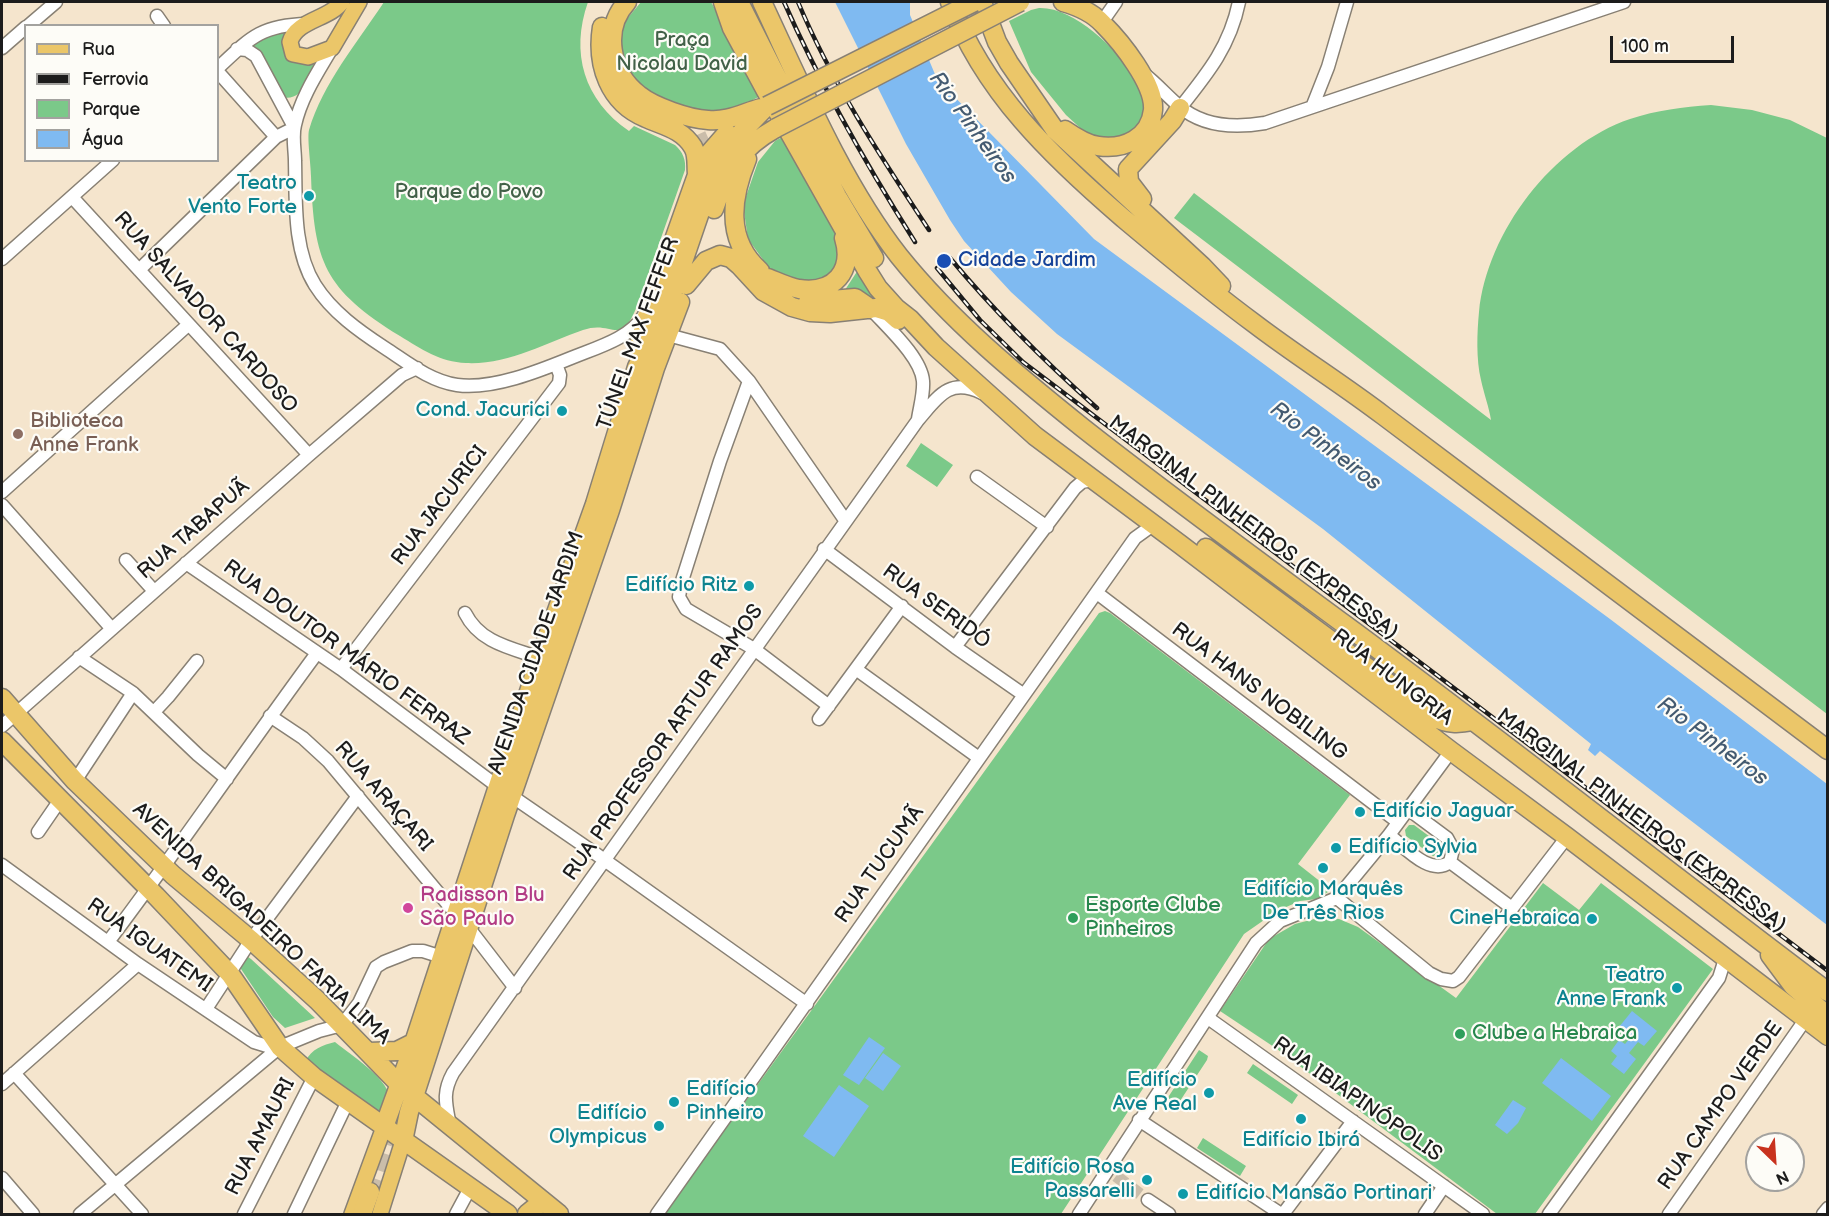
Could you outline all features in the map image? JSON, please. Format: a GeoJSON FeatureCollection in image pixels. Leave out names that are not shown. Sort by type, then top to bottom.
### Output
{"type":"FeatureCollection","features":[{"type":"Feature","properties":{"kind":"highway"},"geometry":{"type":"LineString","coordinates":[[612,2],[602,26],[599,54],[604,73],[620,100],[639,115],[672,128],[684,136],[696,153],[701,176],[679,251],[646,336],[637,367]]}},
{"type":"Feature","properties":{"kind":"highway"},"geometry":{"type":"LineString","coordinates":[[627,2],[616,20],[611,44],[621,74],[639,95],[667,109],[708,120],[735,117],[766,107],[974,2]]}},
{"type":"Feature","properties":{"kind":"highway"},"geometry":{"type":"LineString","coordinates":[[713,2],[732,28],[840,225],[878,288],[936,347]]}},
{"type":"Feature","properties":{"kind":"highway"},"geometry":{"type":"LineString","coordinates":[[723,2],[732,28]]}},
{"type":"Feature","properties":{"kind":"highway"},"geometry":{"type":"LineString","coordinates":[[739,2],[837,196],[910,319]]}},
{"type":"Feature","properties":{"kind":"highway"},"geometry":{"type":"LineString","coordinates":[[753,2],[768,34],[784,51]]}},
{"type":"Feature","properties":{"kind":"highway","name":"MARGINAL PINHEIROS (EXPRESSA)"},"geometry":{"type":"LineString","coordinates":[[762,2],[845,172],[870,214],[902,260],[988,350],[1117,455],[1473,721],[1827,992]]}},
{"type":"Feature","properties":{"kind":"highway"},"geometry":{"type":"LineString","coordinates":[[950,2],[970,46],[1011,108],[1036,138],[1071,173],[1116,212],[1254,324],[1380,413],[1827,750]]}},
{"type":"Feature","properties":{"kind":"highway"},"geometry":{"type":"LineString","coordinates":[[982,2],[997,42],[1045,117],[1071,146],[1202,266],[1254,324]]}},
{"type":"Feature","properties":{"kind":"highway","name":"AVENIDA CIDADE JARDIM"},"geometry":{"type":"LineString","coordinates":[[504,791],[610,510],[655,368],[720,191],[730,170],[740,156],[769,132],[1020,2]]}},
{"type":"Feature","properties":{"kind":"highway"},"geometry":{"type":"LineString","coordinates":[[1064,2],[1076,5],[1102,22],[1142,72],[1153,110],[1143,135]]}},
{"type":"Feature","properties":{"kind":"highway"},"geometry":{"type":"LineString","coordinates":[[602,26],[605,57],[622,90],[636,104],[685,125],[697,135]]}},
{"type":"Feature","properties":{"kind":"highway","name":"AVENIDA CIDADE JARDIM"},"geometry":{"type":"LineString","coordinates":[[637,367],[638,345],[652,301],[701,176],[706,157],[724,135],[766,107]]}},
{"type":"Feature","properties":{"kind":"highway","name":"AVENIDA CIDADE JARDIM"},"geometry":{"type":"LineString","coordinates":[[403,1141],[462,921],[504,791],[540,658],[600,499],[637,367],[673,291],[717,165],[736,138],[766,107]]}},
{"type":"Feature","properties":{"kind":"highway"},"geometry":{"type":"LineString","coordinates":[[1174,240],[1133,188],[1128,174],[1132,163],[1172,121],[1180,108]]}},
{"type":"Feature","properties":{"kind":"highway"},"geometry":{"type":"LineString","coordinates":[[1045,117],[1081,140],[1097,146],[1112,147],[1124,145],[1143,135],[1164,116],[1180,108]]}},
{"type":"Feature","properties":{"kind":"highway"},"geometry":{"type":"LineString","coordinates":[[769,132],[747,159],[739,178],[732,216],[739,243],[747,258],[776,286],[796,299],[811,303],[855,298],[871,309]]}},
{"type":"Feature","properties":{"kind":"highway","name":"TÚNEL MAX FEFFER"},"geometry":{"type":"LineString","coordinates":[[532,707],[600,499],[702,227],[720,191]]}},
{"type":"Feature","properties":{"kind":"highway"},"geometry":{"type":"LineString","coordinates":[[768,278],[801,289],[823,288],[832,283],[843,272],[847,264],[846,245],[840,225]]}},
{"type":"Feature","properties":{"kind":"highway"},"geometry":{"type":"LineString","coordinates":[[686,285],[705,261],[720,255],[731,258],[763,291],[792,307],[810,312],[830,313],[883,309],[936,347]]}},
{"type":"Feature","properties":{"kind":"highway","name":"RUA HUNGRIA"},"geometry":{"type":"LineString","coordinates":[[936,347],[1035,436],[1827,1036]]}},
{"type":"Feature","properties":{"kind":"highway"},"geometry":{"type":"LineString","coordinates":[[1181,545],[1197,544],[1206,549],[1434,717],[1452,723],[1473,721]]}},
{"type":"Feature","properties":{"kind":"highway","name":"AVENIDA BRIGADEIRO FARIA LIMA"},"geometry":{"type":"LineString","coordinates":[[2,698],[8,721],[75,781],[165,868],[251,940],[342,1025],[414,1098],[559,1215]]}},
{"type":"Feature","properties":{"kind":"highway"},"geometry":{"type":"LineString","coordinates":[[2,741],[149,888],[230,974],[280,1047],[314,1077],[348,1101],[382,1132],[403,1141],[509,1214]]}},
{"type":"Feature","properties":{"kind":"highway","name":"AVENIDA CIDADE JARDIM"},"geometry":{"type":"LineString","coordinates":[[382,1132],[442,957],[462,921]]}},
{"type":"Feature","properties":{"kind":"highway"},"geometry":{"type":"LineString","coordinates":[[1760,941],[1787,979],[1827,1016]]}},
{"type":"Feature","properties":{"kind":"highway"},"geometry":{"type":"LineString","coordinates":[[369,1052],[397,1051],[413,1043]]}},
{"type":"Feature","properties":{"kind":"highway"},"geometry":{"type":"LineString","coordinates":[[527,1215],[543,1201]]}},
{"type":"Feature","properties":{"kind":"highway","name":"AVENIDA CIDADE JARDIM"},"geometry":{"type":"LineString","coordinates":[[362,1215],[374,1205]]}},
{"type":"Feature","properties":{"kind":"main road"},"geometry":{"type":"LineString","coordinates":[[342,2],[331,14],[307,24],[291,37],[290,46],[293,54],[308,57],[332,48],[359,2]]}},
{"type":"Feature","properties":{"kind":"main road","name":"AVENIDA CIDADE JARDIM"},"geometry":{"type":"LineString","coordinates":[[352,1215],[382,1132]]}},
{"type":"Feature","properties":{"kind":"main road","name":"AVENIDA CIDADE JARDIM"},"geometry":{"type":"LineString","coordinates":[[374,1205],[403,1141]]}},
{"type":"Feature","properties":{"kind":"street"},"geometry":{"type":"LineString","coordinates":[[29,24],[56,2]]}},
{"type":"Feature","properties":{"kind":"street"},"geometry":{"type":"LineString","coordinates":[[1102,22],[1116,2]]}},
{"type":"Feature","properties":{"kind":"street"},"geometry":{"type":"LineString","coordinates":[[1180,108],[1226,44],[1239,2]]}},
{"type":"Feature","properties":{"kind":"street"},"geometry":{"type":"LineString","coordinates":[[1313,105],[1328,68],[1347,2]]}},
{"type":"Feature","properties":{"kind":"street"},"geometry":{"type":"LineString","coordinates":[[1142,72],[1158,84],[1180,108],[1196,117],[1215,124],[1246,127],[1266,123],[1313,105],[1624,2]]}},
{"type":"Feature","properties":{"kind":"street"},"geometry":{"type":"LineString","coordinates":[[219,69],[237,49],[265,30],[281,25],[307,24]]}},
{"type":"Feature","properties":{"kind":"street"},"geometry":{"type":"LineString","coordinates":[[2,48],[24,29]]}},
{"type":"Feature","properties":{"kind":"street"},"geometry":{"type":"LineString","coordinates":[[332,48],[310,85],[294,127],[299,239],[314,285],[330,305],[352,325],[432,378],[457,385],[473,386],[528,374],[628,332],[640,321],[652,301]]}},
{"type":"Feature","properties":{"kind":"street"},"geometry":{"type":"LineString","coordinates":[[237,49],[247,50],[256,56],[294,127]]}},
{"type":"Feature","properties":{"kind":"street"},"geometry":{"type":"LineString","coordinates":[[219,71],[276,137]]}},
{"type":"Feature","properties":{"kind":"street"},"geometry":{"type":"LineString","coordinates":[[140,270],[276,137],[294,127]]}},
{"type":"Feature","properties":{"kind":"street"},"geometry":{"type":"LineString","coordinates":[[2,259],[111,162]]}},
{"type":"Feature","properties":{"kind":"street","name":"RUA SALVADOR CARDOSO"},"geometry":{"type":"LineString","coordinates":[[72,196],[309,455]]}},
{"type":"Feature","properties":{"kind":"street","name":"RUA PROFESSOR ARTUR RAMOS"},"geometry":{"type":"LineString","coordinates":[[871,309],[906,348],[920,369],[923,381],[918,420]]}},
{"type":"Feature","properties":{"kind":"street"},"geometry":{"type":"LineString","coordinates":[[2,492],[188,325]]}},
{"type":"Feature","properties":{"kind":"street"},"geometry":{"type":"LineString","coordinates":[[668,335],[720,349],[749,381],[845,520]]}},
{"type":"Feature","properties":{"kind":"street","name":"RUA JACURICI"},"geometry":{"type":"LineString","coordinates":[[341,669],[559,383],[560,375],[556,364]]}},
{"type":"Feature","properties":{"kind":"street","name":"RUA TABAPUÃ"},"geometry":{"type":"LineString","coordinates":[[8,721],[309,455],[396,380],[417,368]]}},
{"type":"Feature","properties":{"kind":"street"},"geometry":{"type":"LineString","coordinates":[[749,381],[720,461],[681,584],[679,597],[686,609],[754,649],[829,706]]}},
{"type":"Feature","properties":{"kind":"street","name":"RUA PROFESSOR ARTUR RAMOS"},"geometry":{"type":"LineString","coordinates":[[450,1125],[446,1085],[824,549],[918,420],[942,393],[954,387],[971,388],[993,399]]}},
{"type":"Feature","properties":{"kind":"street"},"geometry":{"type":"LineString","coordinates":[[977,477],[1047,527]]}},
{"type":"Feature","properties":{"kind":"street"},"geometry":{"type":"LineString","coordinates":[[956,647],[1078,485],[1092,480]]}},
{"type":"Feature","properties":{"kind":"street"},"geometry":{"type":"LineString","coordinates":[[2,505],[112,629]]}},
{"type":"Feature","properties":{"kind":"street"},"geometry":{"type":"LineString","coordinates":[[1135,538],[1136,513]]}},
{"type":"Feature","properties":{"kind":"street","name":"RUA TUCUMÃ"},"geometry":{"type":"LineString","coordinates":[[657,1215],[1135,538],[1154,525]]}},
{"type":"Feature","properties":{"kind":"street","name":"RUA SERIDÓ"},"geometry":{"type":"LineString","coordinates":[[824,549],[956,647],[1024,694]]}},
{"type":"Feature","properties":{"kind":"street"},"geometry":{"type":"LineString","coordinates":[[126,560],[154,591]]}},
{"type":"Feature","properties":{"kind":"street","name":"RUA DOUTOR MÁRIO FERRAZ"},"geometry":{"type":"LineString","coordinates":[[186,563],[341,669],[504,791],[807,1004]]}},
{"type":"Feature","properties":{"kind":"street","name":"RUA HANS NOBILING"},"geometry":{"type":"LineString","coordinates":[[1097,593],[1398,822]]}},
{"type":"Feature","properties":{"kind":"street"},"geometry":{"type":"LineString","coordinates":[[819,719],[902,606]]}},
{"type":"Feature","properties":{"kind":"street"},"geometry":{"type":"LineString","coordinates":[[465,613],[472,625],[489,640],[540,658]]}},
{"type":"Feature","properties":{"kind":"street"},"geometry":{"type":"LineString","coordinates":[[108,942],[165,868],[270,716],[317,653]]}},
{"type":"Feature","properties":{"kind":"street"},"geometry":{"type":"LineString","coordinates":[[80,657],[133,693],[198,755],[227,779]]}},
{"type":"Feature","properties":{"kind":"street"},"geometry":{"type":"LineString","coordinates":[[154,712],[196,661]]}},
{"type":"Feature","properties":{"kind":"street"},"geometry":{"type":"LineString","coordinates":[[857,670],[980,758]]}},
{"type":"Feature","properties":{"kind":"street"},"geometry":{"type":"LineString","coordinates":[[75,781],[133,693]]}},
{"type":"Feature","properties":{"kind":"street","name":"RUA ARAÇARI"},"geometry":{"type":"LineString","coordinates":[[270,716],[303,738],[328,761],[515,988]]}},
{"type":"Feature","properties":{"kind":"street"},"geometry":{"type":"LineString","coordinates":[[1078,1215],[1111,1173],[1139,1120],[1256,943],[1268,930],[1293,915],[1337,898],[1389,835],[1451,752]]}},
{"type":"Feature","properties":{"kind":"street"},"geometry":{"type":"LineString","coordinates":[[206,1009],[251,940],[358,796]]}},
{"type":"Feature","properties":{"kind":"street"},"geometry":{"type":"LineString","coordinates":[[38,832],[60,800]]}},
{"type":"Feature","properties":{"kind":"street"},"geometry":{"type":"LineString","coordinates":[[1408,809],[1446,838],[1453,849],[1450,862]]}},
{"type":"Feature","properties":{"kind":"street"},"geometry":{"type":"LineString","coordinates":[[1389,835],[1424,862],[1433,866],[1439,867],[1450,862]]}},
{"type":"Feature","properties":{"kind":"street"},"geometry":{"type":"LineString","coordinates":[[1337,898],[1430,972],[1448,981],[1459,977],[1567,837]]}},
{"type":"Feature","properties":{"kind":"street"},"geometry":{"type":"LineString","coordinates":[[1450,862],[1512,908]]}},
{"type":"Feature","properties":{"kind":"street","name":"RUA IGUATEMI"},"geometry":{"type":"LineString","coordinates":[[2,865],[138,964],[254,1042],[280,1047]]}},
{"type":"Feature","properties":{"kind":"street"},"geometry":{"type":"LineString","coordinates":[[80,1215],[280,1047],[319,1031],[342,1025],[359,1003],[376,968],[384,962],[412,951],[423,951],[442,957]]}},
{"type":"Feature","properties":{"kind":"street"},"geometry":{"type":"LineString","coordinates":[[2,1084],[138,964]]}},
{"type":"Feature","properties":{"kind":"street"},"geometry":{"type":"LineString","coordinates":[[1549,1215],[1719,978],[1732,964]]}},
{"type":"Feature","properties":{"kind":"street","name":"RUA IBIAPINÓPOLIS"},"geometry":{"type":"LineString","coordinates":[[1208,1018],[1483,1215]]}},
{"type":"Feature","properties":{"kind":"street","name":"RUA CAMPO VERDE"},"geometry":{"type":"LineString","coordinates":[[1669,1215],[1805,1020]]}},
{"type":"Feature","properties":{"kind":"street"},"geometry":{"type":"LineString","coordinates":[[14,1073],[142,1215]]}},
{"type":"Feature","properties":{"kind":"street","name":"RUA AMAURI"},"geometry":{"type":"LineString","coordinates":[[244,1215],[314,1077]]}},
{"type":"Feature","properties":{"kind":"street"},"geometry":{"type":"LineString","coordinates":[[294,1215],[348,1101]]}},
{"type":"Feature","properties":{"kind":"street"},"geometry":{"type":"LineString","coordinates":[[1139,1120],[1282,1215],[1353,1121]]}},
{"type":"Feature","properties":{"kind":"street"},"geometry":{"type":"LineString","coordinates":[[2,1178],[33,1215]]}},
{"type":"Feature","properties":{"kind":"street"},"geometry":{"type":"LineString","coordinates":[[1425,1215],[1444,1186]]}},
{"type":"Feature","properties":{"kind":"street"},"geometry":{"type":"LineString","coordinates":[[456,1215],[470,1188]]}},
{"type":"Feature","properties":{"kind":"street"},"geometry":{"type":"LineString","coordinates":[[1148,1200],[1169,1215]]}},
{"type":"Feature","properties":{"kind":"street"},"geometry":{"type":"LineString","coordinates":[[1823,1215],[1827,1208]]}},
{"type":"Feature","properties":{"kind":"green space","name":"Parque do Povo"},"geometry":{"type":"Polygon","coordinates":[[[384,2],[588,2],[580,39],[581,57],[585,74],[601,105],[629,131],[634,126],[675,145],[682,153],[685,163],[685,170],[637,306],[626,326],[620,330],[593,328],[583,330],[497,361],[457,362],[431,354],[400,336],[354,303],[339,287],[328,271],[315,231],[309,130],[332,80],[384,2]]]}},
{"type":"Feature","properties":{"kind":"green space","name":"Praça Nicolau David"},"geometry":{"type":"Polygon","coordinates":[[[641,2],[711,2],[764,94],[736,109],[704,113],[659,99],[632,81],[620,50],[622,31],[626,20],[641,2]]]}},
{"type":"Feature","properties":{"kind":"green space"},"geometry":{"type":"Polygon","coordinates":[[[1039,8],[1066,14],[1080,22],[1106,42],[1136,76],[1149,101],[1139,131],[1107,143],[1089,136],[1066,115],[1031,72],[1009,21],[1039,8]]]}},
{"type":"Feature","properties":{"kind":"green space"},"geometry":{"type":"Polygon","coordinates":[[[292,29],[287,51],[323,57],[307,85],[302,91],[289,98],[282,97],[261,51],[251,44],[262,36],[292,29]]]}},
{"type":"Feature","properties":{"kind":"green space"},"geometry":{"type":"Polygon","coordinates":[[[1711,105],[1752,110],[1790,120],[1827,138],[1827,714],[1174,218],[1194,193],[1491,420],[1478,363],[1479,312],[1485,282],[1495,252],[1510,223],[1529,195],[1550,170],[1575,149],[1602,131],[1650,113],[1711,105]]]}},
{"type":"Feature","properties":{"kind":"green space"},"geometry":{"type":"Polygon","coordinates":[[[784,136],[841,242],[842,263],[828,279],[795,282],[769,268],[748,239],[743,205],[758,162],[775,141],[784,136]]]}},
{"type":"Feature","properties":{"kind":"green space"},"geometry":{"type":"Polygon","coordinates":[[[860,267],[887,302],[843,293],[860,267]]]}},
{"type":"Feature","properties":{"kind":"green space"},"geometry":{"type":"Polygon","coordinates":[[[921,443],[953,465],[937,487],[906,466],[921,443]]]}},
{"type":"Feature","properties":{"kind":"green space","name":"Esporte Clube Pinheiros"},"geometry":{"type":"Polygon","coordinates":[[[1105,611],[1350,795],[1298,864],[1331,890],[1317,899],[1300,901],[1277,911],[1244,934],[1061,1214],[664,1214],[1099,613],[1105,611]]]}},
{"type":"Feature","properties":{"kind":"green space"},"geometry":{"type":"Polygon","coordinates":[[[1409,825],[1414,825],[1441,845],[1443,851],[1441,855],[1433,856],[1406,836],[1405,830],[1409,825]]]}},
{"type":"Feature","properties":{"kind":"green space","name":"Clube a Hebraica"},"geometry":{"type":"Polygon","coordinates":[[[1543,883],[1579,910],[1601,883],[1713,969],[1535,1214],[1497,1214],[1277,1049],[1220,1011],[1269,939],[1295,924],[1318,918],[1339,919],[1358,927],[1456,998],[1543,883]]]}},
{"type":"Feature","properties":{"kind":"green space"},"geometry":{"type":"Polygon","coordinates":[[[241,952],[315,1018],[285,1028],[273,1017],[233,957],[241,952]]]}},
{"type":"Feature","properties":{"kind":"green space"},"geometry":{"type":"Polygon","coordinates":[[[335,1042],[375,1074],[387,1089],[390,1097],[382,1114],[306,1061],[314,1051],[335,1042]]]}},
{"type":"Feature","properties":{"kind":"green space"},"geometry":{"type":"Polygon","coordinates":[[[1199,1050],[1208,1056],[1207,1060],[1178,1104],[1172,1100],[1167,1108],[1163,1105],[1199,1050]]]}},
{"type":"Feature","properties":{"kind":"green space"},"geometry":{"type":"Polygon","coordinates":[[[1253,1064],[1298,1095],[1292,1104],[1247,1073],[1253,1064]]]}},
{"type":"Feature","properties":{"kind":"green space"},"geometry":{"type":"Polygon","coordinates":[[[1203,1138],[1246,1166],[1240,1176],[1197,1148],[1203,1138]]]}},
{"type":"Feature","properties":{"kind":"water","name":"Rio Pinheiros"},"geometry":{"type":"Polygon","coordinates":[[[835,2],[910,2],[910,15],[937,79],[1094,239],[1610,619],[1827,784],[1827,925],[1600,751],[1595,756],[1588,750],[1591,744],[1323,529],[1057,334],[1011,292],[964,241],[950,220],[906,144],[835,2]]]}},
{"type":"Feature","properties":{"kind":"water"},"geometry":{"type":"Polygon","coordinates":[[[1632,1011],[1657,1031],[1644,1046],[1638,1042],[1629,1053],[1636,1059],[1624,1074],[1611,1064],[1617,1056],[1611,1051],[1619,1040],[1625,1044],[1631,1037],[1619,1027],[1632,1011]]]}},
{"type":"Feature","properties":{"kind":"water"},"geometry":{"type":"Polygon","coordinates":[[[869,1037],[885,1048],[859,1085],[843,1075],[869,1037]]]}},
{"type":"Feature","properties":{"kind":"water"},"geometry":{"type":"Polygon","coordinates":[[[883,1053],[901,1066],[883,1091],[865,1078],[883,1053]]]}},
{"type":"Feature","properties":{"kind":"water"},"geometry":{"type":"Polygon","coordinates":[[[1561,1058],[1611,1096],[1592,1121],[1542,1083],[1561,1058]]]}},
{"type":"Feature","properties":{"kind":"water"},"geometry":{"type":"Polygon","coordinates":[[[839,1085],[869,1106],[834,1157],[803,1136],[839,1085]]]}},
{"type":"Feature","properties":{"kind":"water"},"geometry":{"type":"Polygon","coordinates":[[[1513,1100],[1526,1108],[1518,1123],[1507,1134],[1495,1125],[1513,1100]]]}},
{"type":"Feature","properties":{"kind":"tunnel"},"geometry":{"type":"LineString","coordinates":[[697,135],[706,155],[706,170]]}},
{"type":"Feature","properties":{"kind":"tunnel"},"geometry":{"type":"LineString","coordinates":[[376,1198],[401,1122]]}},
{"type":"Feature","properties":{"kind":"tunnel"},"geometry":{"type":"LineString","coordinates":[[1116,1176],[1148,1200]]}},
{"type":"Feature","properties":{"kind":"railway"},"geometry":{"type":"LineString","coordinates":[[784,2],[845,124],[915,242]]}},
{"type":"Feature","properties":{"kind":"railway"},"geometry":{"type":"LineString","coordinates":[[798,2],[842,90],[875,147],[929,230]]}},
{"type":"Feature","properties":{"kind":"railway"},"geometry":{"type":"LineString","coordinates":[[950,258],[1020,336],[1097,408]]}},
{"type":"Feature","properties":{"kind":"railway"},"geometry":{"type":"LineString","coordinates":[[937,268],[980,320],[1023,362],[1828,971]]}},
{"type":"Feature","properties":{"kind":"place","name":"Teatro Vento Forte"},"geometry":{"type":"Point","coordinates":[309,196]}},
{"type":"Feature","properties":{"kind":"place","name":"Cidade Jardim"},"geometry":{"type":"Point","coordinates":[944,261]}},
{"type":"Feature","properties":{"kind":"place","name":"Cond. Jacurici"},"geometry":{"type":"Point","coordinates":[562,411]}},
{"type":"Feature","properties":{"kind":"place","name":"Biblioteca Anne Frank"},"geometry":{"type":"Point","coordinates":[18,434]}},
{"type":"Feature","properties":{"kind":"place","name":"Edifício Ritz"},"geometry":{"type":"Point","coordinates":[749,586]}},
{"type":"Feature","properties":{"kind":"place","name":"Edifício Jaguar"},"geometry":{"type":"Point","coordinates":[1360,812]}},
{"type":"Feature","properties":{"kind":"place","name":"Edifício Sylvia"},"geometry":{"type":"Point","coordinates":[1336,848]}},
{"type":"Feature","properties":{"kind":"place","name":"Edifício Marquês De Três Rios"},"geometry":{"type":"Point","coordinates":[1323,868]}},
{"type":"Feature","properties":{"kind":"place","name":"Radisson Blu São Paulo"},"geometry":{"type":"Point","coordinates":[408,908]}},
{"type":"Feature","properties":{"kind":"place","name":"Esporte Clube Pinheiros"},"geometry":{"type":"Point","coordinates":[1073,918]}},
{"type":"Feature","properties":{"kind":"place","name":"CineHebraica"},"geometry":{"type":"Point","coordinates":[1592,919]}},
{"type":"Feature","properties":{"kind":"place","name":"Teatro Anne Frank"},"geometry":{"type":"Point","coordinates":[1677,988]}},
{"type":"Feature","properties":{"kind":"place","name":"Clube a Hebraica"},"geometry":{"type":"Point","coordinates":[1460,1034]}},
{"type":"Feature","properties":{"kind":"place","name":"Edifício Ave Real"},"geometry":{"type":"Point","coordinates":[1209,1093]}},
{"type":"Feature","properties":{"kind":"place","name":"Edifício Pinheiro"},"geometry":{"type":"Point","coordinates":[674,1102]}},
{"type":"Feature","properties":{"kind":"place","name":"Edifício Ibirá"},"geometry":{"type":"Point","coordinates":[1301,1119]}},
{"type":"Feature","properties":{"kind":"place","name":"Edifício Olympicus"},"geometry":{"type":"Point","coordinates":[659,1126]}},
{"type":"Feature","properties":{"kind":"place","name":"Edifício Rosa Passarelli"},"geometry":{"type":"Point","coordinates":[1147,1180]}},
{"type":"Feature","properties":{"kind":"place","name":"Edifício Mansão Portinari"},"geometry":{"type":"Point","coordinates":[1183,1194]}}]}
